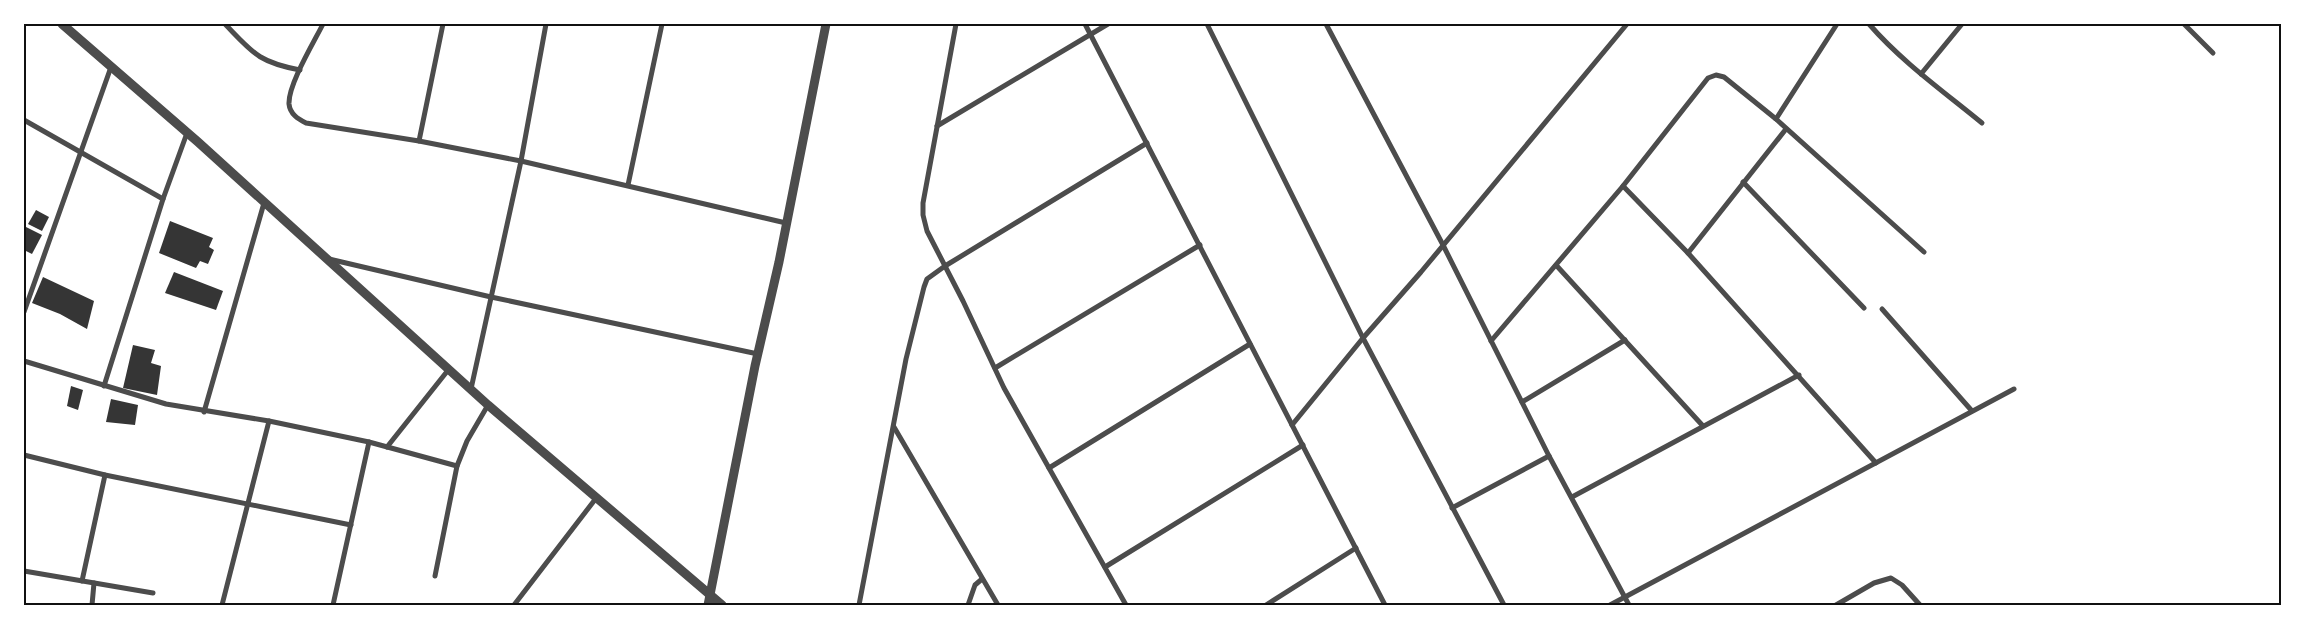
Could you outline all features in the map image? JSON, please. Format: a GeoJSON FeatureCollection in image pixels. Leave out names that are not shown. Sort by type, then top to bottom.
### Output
{"type":"FeatureCollection","features":[{"type":"Feature","properties":{"kind":"street"},"geometry":{"type":"LineString","coordinates":[[62,24],[187,133],[488,404],[722,605]]}},
{"type":"Feature","properties":{"kind":"street"},"geometry":{"type":"LineString","coordinates":[[225,24],[262,60],[275,65],[300,70]]}},
{"type":"Feature","properties":{"kind":"street"},"geometry":{"type":"LineString","coordinates":[[323,24],[300,70],[289,104],[292,114],[298,120],[306,123],[419,141],[521,161],[786,223]]}},
{"type":"Feature","properties":{"kind":"street"},"geometry":{"type":"LineString","coordinates":[[419,141],[443,24]]}},
{"type":"Feature","properties":{"kind":"street"},"geometry":{"type":"LineString","coordinates":[[471,389],[521,161],[546,24]]}},
{"type":"Feature","properties":{"kind":"street"},"geometry":{"type":"LineString","coordinates":[[628,186],[662,24]]}},
{"type":"Feature","properties":{"kind":"street"},"geometry":{"type":"LineString","coordinates":[[708,605],[826,24]]}},
{"type":"Feature","properties":{"kind":"street"},"geometry":{"type":"LineString","coordinates":[[956,24],[923,203],[926,232],[995,368],[1126,605]]}},
{"type":"Feature","properties":{"kind":"street"},"geometry":{"type":"LineString","coordinates":[[1085,24],[1385,605]]}},
{"type":"Feature","properties":{"kind":"street"},"geometry":{"type":"LineString","coordinates":[[937,126],[1108,24]]}},
{"type":"Feature","properties":{"kind":"street"},"geometry":{"type":"LineString","coordinates":[[1207,24],[1363,338],[1504,605]]}},
{"type":"Feature","properties":{"kind":"street"},"geometry":{"type":"LineString","coordinates":[[1326,24],[1443,245],[1549,456],[1629,605]]}},
{"type":"Feature","properties":{"kind":"street"},"geometry":{"type":"LineString","coordinates":[[1292,425],[1628,24]]}},
{"type":"Feature","properties":{"kind":"street"},"geometry":{"type":"LineString","coordinates":[[1776,119],[1837,24]]}},
{"type":"Feature","properties":{"kind":"street"},"geometry":{"type":"LineString","coordinates":[[1869,24],[1882,39],[1921,74],[1982,122]]}},
{"type":"Feature","properties":{"kind":"street"},"geometry":{"type":"LineString","coordinates":[[1921,74],[1962,24]]}},
{"type":"Feature","properties":{"kind":"street"},"geometry":{"type":"LineString","coordinates":[[2184,24],[2213,53]]}},
{"type":"Feature","properties":{"kind":"street"},"geometry":{"type":"LineString","coordinates":[[24,312],[111,67]]}},
{"type":"Feature","properties":{"kind":"street"},"geometry":{"type":"LineString","coordinates":[[1491,341],[1623,186],[1708,78],[1716,75],[1724,77],[1776,119],[1924,252]]}},
{"type":"Feature","properties":{"kind":"street"},"geometry":{"type":"LineString","coordinates":[[24,120],[163,199]]}},
{"type":"Feature","properties":{"kind":"street"},"geometry":{"type":"LineString","coordinates":[[1688,253],[1786,129]]}},
{"type":"Feature","properties":{"kind":"street"},"geometry":{"type":"LineString","coordinates":[[104,386],[163,199],[187,133]]}},
{"type":"Feature","properties":{"kind":"street"},"geometry":{"type":"LineString","coordinates":[[860,605],[906,358],[927,279],[944,266],[1147,143]]}},
{"type":"Feature","properties":{"kind":"street"},"geometry":{"type":"LineString","coordinates":[[1743,182],[1864,308]]}},
{"type":"Feature","properties":{"kind":"street"},"geometry":{"type":"LineString","coordinates":[[1623,186],[1688,253],[1876,462]]}},
{"type":"Feature","properties":{"kind":"street"},"geometry":{"type":"LineString","coordinates":[[204,412],[264,203]]}},
{"type":"Feature","properties":{"kind":"street"},"geometry":{"type":"LineString","coordinates":[[995,368],[1200,245]]}},
{"type":"Feature","properties":{"kind":"street"},"geometry":{"type":"LineString","coordinates":[[324,258],[491,298],[758,354]]}},
{"type":"Feature","properties":{"kind":"street"},"geometry":{"type":"LineString","coordinates":[[1556,265],[1703,426]]}},
{"type":"Feature","properties":{"kind":"street"},"geometry":{"type":"LineString","coordinates":[[1882,309],[1972,411]]}},
{"type":"Feature","properties":{"kind":"street"},"geometry":{"type":"LineString","coordinates":[[1522,402],[1625,340]]}},
{"type":"Feature","properties":{"kind":"street"},"geometry":{"type":"LineString","coordinates":[[1049,468],[1250,344]]}},
{"type":"Feature","properties":{"kind":"street"},"geometry":{"type":"LineString","coordinates":[[24,361],[166,404],[368,442],[457,466]]}},
{"type":"Feature","properties":{"kind":"street"},"geometry":{"type":"LineString","coordinates":[[387,447],[449,369]]}},
{"type":"Feature","properties":{"kind":"street"},"geometry":{"type":"LineString","coordinates":[[1572,497],[1799,375]]}},
{"type":"Feature","properties":{"kind":"street"},"geometry":{"type":"LineString","coordinates":[[1610,605],[2014,389]]}},
{"type":"Feature","properties":{"kind":"street"},"geometry":{"type":"LineString","coordinates":[[435,576],[457,466],[467,441],[488,404]]}},
{"type":"Feature","properties":{"kind":"street"},"geometry":{"type":"LineString","coordinates":[[222,605],[269,422]]}},
{"type":"Feature","properties":{"kind":"street"},"geometry":{"type":"LineString","coordinates":[[894,427],[998,605]]}},
{"type":"Feature","properties":{"kind":"street"},"geometry":{"type":"LineString","coordinates":[[333,605],[368,442]]}},
{"type":"Feature","properties":{"kind":"street"},"geometry":{"type":"LineString","coordinates":[[1104,567],[1302,445]]}},
{"type":"Feature","properties":{"kind":"street"},"geometry":{"type":"LineString","coordinates":[[24,455],[105,475],[351,525]]}},
{"type":"Feature","properties":{"kind":"street"},"geometry":{"type":"LineString","coordinates":[[1452,508],[1549,456]]}},
{"type":"Feature","properties":{"kind":"street"},"geometry":{"type":"LineString","coordinates":[[82,581],[105,475]]}},
{"type":"Feature","properties":{"kind":"street"},"geometry":{"type":"LineString","coordinates":[[514,605],[597,497]]}},
{"type":"Feature","properties":{"kind":"street"},"geometry":{"type":"LineString","coordinates":[[1266,605],[1356,548]]}},
{"type":"Feature","properties":{"kind":"street"},"geometry":{"type":"LineString","coordinates":[[24,571],[153,593]]}},
{"type":"Feature","properties":{"kind":"street"},"geometry":{"type":"LineString","coordinates":[[1836,605],[1874,583],[1890,578],[1902,585],[1920,605]]}},
{"type":"Feature","properties":{"kind":"street"},"geometry":{"type":"LineString","coordinates":[[968,605],[975,586],[982,579]]}},
{"type":"Feature","properties":{"kind":"street"},"geometry":{"type":"LineString","coordinates":[[92,605],[94,583]]}},
{"type":"Feature","properties":{"kind":"building"},"geometry":{"type":"Polygon","coordinates":[[[36,210],[49,217],[42,231],[28,224],[36,210]]]}},
{"type":"Feature","properties":{"kind":"building"},"geometry":{"type":"Polygon","coordinates":[[[170,221],[213,238],[209,247],[214,250],[208,264],[200,261],[196,268],[159,253],[170,221]]]}},
{"type":"Feature","properties":{"kind":"building"},"geometry":{"type":"Polygon","coordinates":[[[24,226],[42,235],[32,254],[24,250],[24,226]]]}},
{"type":"Feature","properties":{"kind":"building"},"geometry":{"type":"Polygon","coordinates":[[[174,272],[223,291],[216,310],[165,293],[174,272]]]}},
{"type":"Feature","properties":{"kind":"building"},"geometry":{"type":"Polygon","coordinates":[[[43,277],[94,301],[87,329],[60,314],[32,303],[43,277]]]}},
{"type":"Feature","properties":{"kind":"building"},"geometry":{"type":"Polygon","coordinates":[[[133,345],[155,350],[151,363],[161,366],[157,395],[123,388],[133,345]]]}},
{"type":"Feature","properties":{"kind":"building"},"geometry":{"type":"Polygon","coordinates":[[[71,386],[83,390],[78,410],[67,406],[71,386]]]}},
{"type":"Feature","properties":{"kind":"building"},"geometry":{"type":"Polygon","coordinates":[[[111,399],[138,405],[135,425],[106,422],[111,399]]]}}]}
